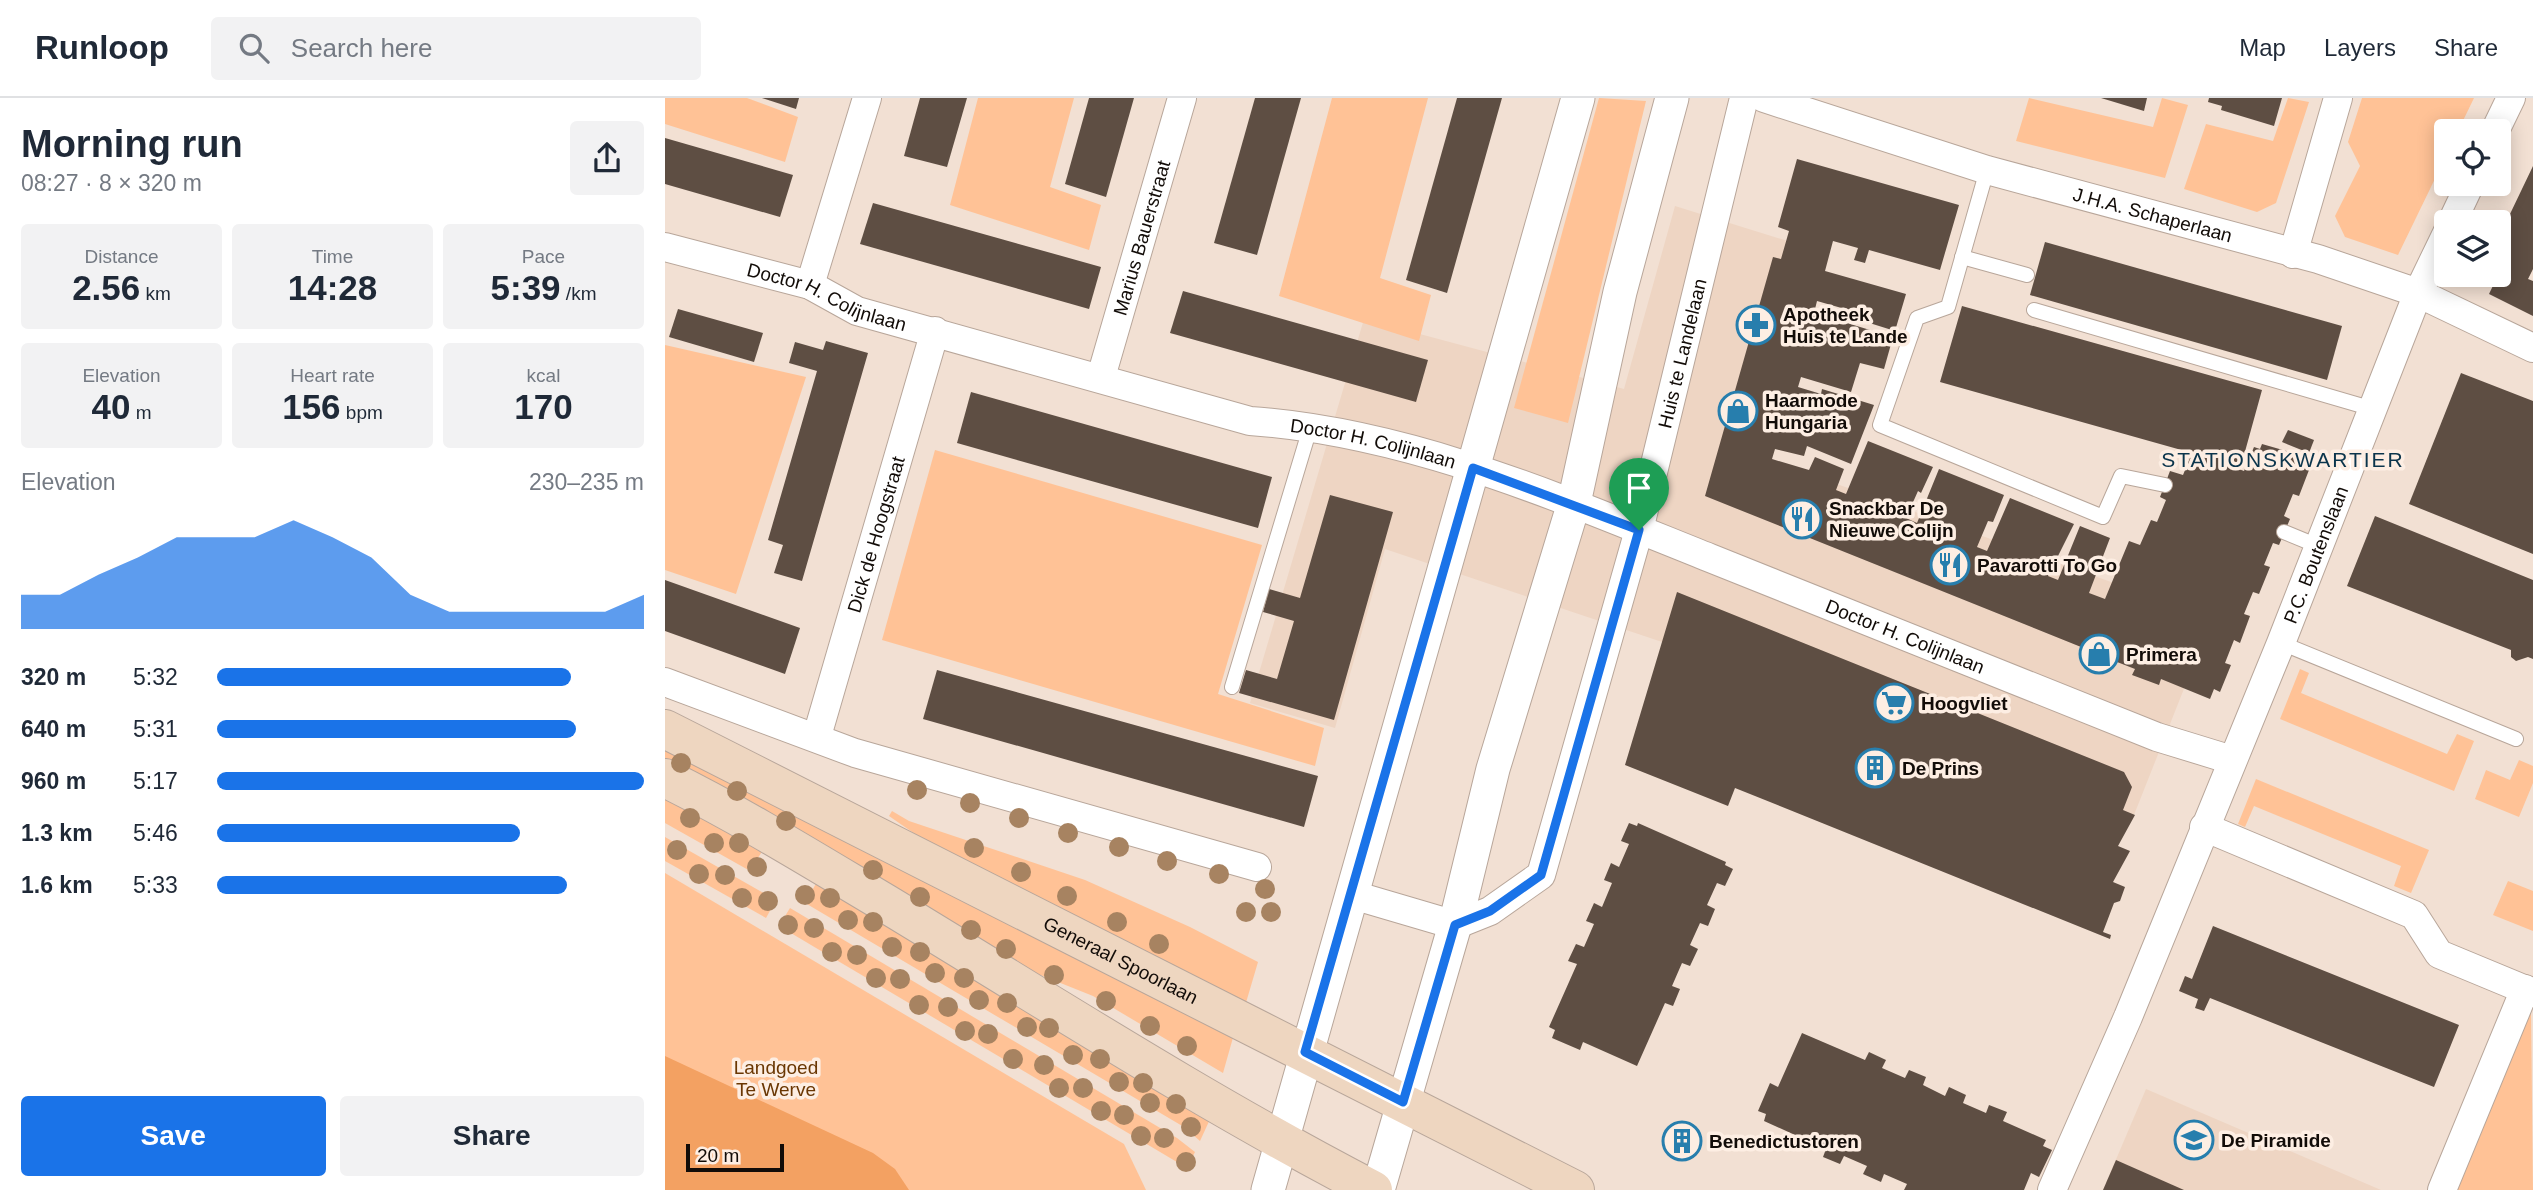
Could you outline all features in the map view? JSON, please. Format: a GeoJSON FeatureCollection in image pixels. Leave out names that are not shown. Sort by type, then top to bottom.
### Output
{"type":"FeatureCollection","features":[{"type":"Feature","properties":{"kind":"main road","name":"Generaal Spoorlaan"},"geometry":{"type":"LineString","coordinates":[[665,729],[1575,1190]]}},
{"type":"Feature","properties":{"kind":"main road"},"geometry":{"type":"LineString","coordinates":[[665,778],[729,811],[844,879],[1282,1143],[1375,1190]]}},
{"type":"Feature","properties":{"kind":"street"},"geometry":{"type":"LineString","coordinates":[[810,285],[867,98]]}},
{"type":"Feature","properties":{"kind":"street","name":"Marius Bauerstraat"},"geometry":{"type":"LineString","coordinates":[[1101,377],[1182,98]]}},
{"type":"Feature","properties":{"kind":"street"},"geometry":{"type":"LineString","coordinates":[[1268,1190],[1578,98]]}},
{"type":"Feature","properties":{"kind":"street"},"geometry":{"type":"LineString","coordinates":[[1375,1190],[1455,925],[1493,769],[1574,503],[1620,292],[1672,98]]}},
{"type":"Feature","properties":{"kind":"street","name":"Huis te Landelaan"},"geometry":{"type":"LineString","coordinates":[[1455,925],[1490,911],[1541,875],[1639,530],[1744,98]]}},
{"type":"Feature","properties":{"kind":"street","name":"J.H.A. Schaperlaan"},"geometry":{"type":"LineString","coordinates":[[1764,98],[1987,170],[2294,254],[2418,293],[2533,348]]}},
{"type":"Feature","properties":{"kind":"street"},"geometry":{"type":"LineString","coordinates":[[2294,254],[2338,98]]}},
{"type":"Feature","properties":{"kind":"street"},"geometry":{"type":"LineString","coordinates":[[2501,119],[2511,98]]}},
{"type":"Feature","properties":{"kind":"street","name":"Doctor H. Colijnlaan"},"geometry":{"type":"LineString","coordinates":[[665,247],[810,285],[857,311],[1101,377],[1250,421],[1311,425],[1473,468],[1574,503],[2157,737],[2232,760]]}},
{"type":"Feature","properties":{"kind":"street","name":"P.C. Boutenslaan"},"geometry":{"type":"LineString","coordinates":[[2232,760],[2281,643],[2418,293],[2434,260]]}},
{"type":"Feature","properties":{"kind":"street","name":"Dick de Hoogstraat"},"geometry":{"type":"LineString","coordinates":[[817,736],[935,331]]}},
{"type":"Feature","properties":{"kind":"street"},"geometry":{"type":"LineString","coordinates":[[665,682],[855,752],[1257,867]]}},
{"type":"Feature","properties":{"kind":"street"},"geometry":{"type":"LineString","coordinates":[[2052,1190],[2128,1017],[2232,760]]}},
{"type":"Feature","properties":{"kind":"street"},"geometry":{"type":"LineString","coordinates":[[2204,827],[2414,915],[2439,954],[2529,991],[2442,1190]]}},
{"type":"Feature","properties":{"kind":"street"},"geometry":{"type":"LineString","coordinates":[[1353,894],[1455,925]]}},
{"type":"Feature","properties":{"kind":"lane"},"geometry":{"type":"LineString","coordinates":[[1987,170],[1948,307],[1917,318],[1880,425],[2103,517],[2121,476],[2165,485]]}},
{"type":"Feature","properties":{"kind":"lane"},"geometry":{"type":"LineString","coordinates":[[1962,257],[2027,275]]}},
{"type":"Feature","properties":{"kind":"lane"},"geometry":{"type":"LineString","coordinates":[[2034,310],[2373,409]]}},
{"type":"Feature","properties":{"kind":"lane"},"geometry":{"type":"LineString","coordinates":[[1232,687],[1311,425]]}},
{"type":"Feature","properties":{"kind":"lane"},"geometry":{"type":"LineString","coordinates":[[2284,532],[2318,546]]}},
{"type":"Feature","properties":{"kind":"lane"},"geometry":{"type":"LineString","coordinates":[[2281,643],[2517,739]]}},
{"type":"Feature","properties":{"kind":"shaded area"},"geometry":{"type":"Polygon","coordinates":[[[1675,206],[1826,253],[1764,458],[2212,618],[2132,820],[1677,647],[1385,549],[1335,728],[1250,703],[1364,319],[1624,389],[1675,206]]]}},
{"type":"Feature","properties":{"kind":"shaded area"},"geometry":{"type":"Polygon","coordinates":[[[665,1056],[873,1153],[895,1169],[909,1190],[665,1190],[665,1056]]]}},
{"type":"Feature","properties":{"kind":"shaded area","name":"De Piramide"},"geometry":{"type":"Polygon","coordinates":[[[2146,1089],[2381,1190],[2103,1190],[2146,1089]]]}},
{"type":"Feature","properties":{"kind":"green space"},"geometry":{"type":"Polygon","coordinates":[[[665,98],[747,98],[798,117],[785,162],[665,124],[665,98]]]}},
{"type":"Feature","properties":{"kind":"green space"},"geometry":{"type":"Polygon","coordinates":[[[978,98],[1074,98],[1050,187],[1101,205],[1089,250],[950,205],[978,98]]]}},
{"type":"Feature","properties":{"kind":"green space"},"geometry":{"type":"Polygon","coordinates":[[[1332,98],[1428,98],[1380,278],[1431,295],[1419,341],[1279,296],[1332,98]]]}},
{"type":"Feature","properties":{"kind":"green space"},"geometry":{"type":"Polygon","coordinates":[[[1599,98],[1646,101],[1568,423],[1514,408],[1599,98]]]}},
{"type":"Feature","properties":{"kind":"green space"},"geometry":{"type":"Polygon","coordinates":[[[2029,98],[2153,127],[2162,98],[2188,105],[2165,178],[2016,141],[2029,98]]]}},
{"type":"Feature","properties":{"kind":"green space"},"geometry":{"type":"Polygon","coordinates":[[[2288,98],[2309,102],[2276,203],[2257,212],[2184,189],[2206,124],[2273,141],[2288,98]]]}},
{"type":"Feature","properties":{"kind":"green space"},"geometry":{"type":"Polygon","coordinates":[[[2362,98],[2474,98],[2464,119],[2434,119],[2434,181],[2398,255],[2345,237],[2335,216],[2360,166],[2348,142],[2362,98]]]}},
{"type":"Feature","properties":{"kind":"green space"},"geometry":{"type":"Polygon","coordinates":[[[665,345],[806,377],[736,594],[665,570],[665,345]]]}},
{"type":"Feature","properties":{"kind":"green space"},"geometry":{"type":"Polygon","coordinates":[[[935,450],[1262,545],[1218,694],[1324,728],[1315,766],[882,640],[935,450]]]}},
{"type":"Feature","properties":{"kind":"green space"},"geometry":{"type":"Polygon","coordinates":[[[2300,669],[2309,673],[2301,693],[2447,754],[2457,734],[2474,741],[2454,791],[2280,719],[2300,669]]]}},
{"type":"Feature","properties":{"kind":"green space"},"geometry":{"type":"Polygon","coordinates":[[[665,738],[1236,1027],[1223,1073],[1093,996],[1038,974],[772,816],[665,766],[665,738]]]}},
{"type":"Feature","properties":{"kind":"green space"},"geometry":{"type":"Polygon","coordinates":[[[2519,760],[2533,766],[2533,783],[2519,817],[2475,799],[2486,770],[2510,780],[2519,760]]]}},
{"type":"Feature","properties":{"kind":"green space"},"geometry":{"type":"Polygon","coordinates":[[[2256,779],[2429,850],[2411,893],[2394,886],[2401,866],[2254,806],[2245,827],[2238,824],[2256,779]]]}},
{"type":"Feature","properties":{"kind":"green space"},"geometry":{"type":"Polygon","coordinates":[[[665,791],[763,850],[756,861],[764,867],[759,876],[665,823],[665,791]]]}},
{"type":"Feature","properties":{"kind":"green space"},"geometry":{"type":"Polygon","coordinates":[[[892,811],[909,821],[1085,880],[1190,927],[1258,962],[1245,1006],[954,861],[889,816],[892,811]]]}},
{"type":"Feature","properties":{"kind":"green space"},"geometry":{"type":"Polygon","coordinates":[[[665,837],[776,900],[766,918],[665,861],[665,837]]]}},
{"type":"Feature","properties":{"kind":"green space","name":"Landgoed Te Werve"},"geometry":{"type":"Polygon","coordinates":[[[665,873],[1124,1144],[1146,1190],[665,1190],[665,873]]]}},
{"type":"Feature","properties":{"kind":"green space"},"geometry":{"type":"Polygon","coordinates":[[[2508,881],[2533,891],[2533,931],[2493,915],[2508,881]]]}},
{"type":"Feature","properties":{"kind":"green space"},"geometry":{"type":"Polygon","coordinates":[[[817,882],[1211,1117],[1200,1141],[1184,1127],[795,897],[800,888],[810,894],[817,882]]]}},
{"type":"Feature","properties":{"kind":"green space"},"geometry":{"type":"Polygon","coordinates":[[[790,908],[1177,1138],[1195,1152],[1187,1168],[779,926],[790,908]]]}},
{"type":"Feature","properties":{"kind":"green space"},"geometry":{"type":"Polygon","coordinates":[[[2531,1009],[2533,1190],[2457,1190],[2531,1009]]]}},
{"type":"Feature","properties":{"kind":"building"},"geometry":{"type":"Polygon","coordinates":[[[762,98],[799,98],[796,109],[762,98]]]}},
{"type":"Feature","properties":{"kind":"building"},"geometry":{"type":"Polygon","coordinates":[[[920,98],[967,98],[947,167],[904,156],[920,98]]]}},
{"type":"Feature","properties":{"kind":"building"},"geometry":{"type":"Polygon","coordinates":[[[1089,98],[1134,98],[1106,197],[1065,184],[1089,98]]]}},
{"type":"Feature","properties":{"kind":"building"},"geometry":{"type":"Polygon","coordinates":[[[1255,98],[1301,98],[1257,255],[1214,243],[1255,98]]]}},
{"type":"Feature","properties":{"kind":"building"},"geometry":{"type":"Polygon","coordinates":[[[1457,98],[1502,98],[1447,293],[1406,280],[1457,98]]]}},
{"type":"Feature","properties":{"kind":"building"},"geometry":{"type":"Polygon","coordinates":[[[2101,98],[2147,98],[2144,111],[2101,98]]]}},
{"type":"Feature","properties":{"kind":"building"},"geometry":{"type":"Polygon","coordinates":[[[2209,98],[2282,98],[2274,126],[2221,110],[2222,106],[2208,102],[2209,98]]]}},
{"type":"Feature","properties":{"kind":"building"},"geometry":{"type":"Polygon","coordinates":[[[665,138],[793,175],[780,217],[665,184],[665,138]]]}},
{"type":"Feature","properties":{"kind":"building"},"geometry":{"type":"Polygon","coordinates":[[[1797,159],[1959,205],[1940,270],[1869,250],[1865,263],[1854,260],[1858,248],[1833,241],[1825,271],[1906,294],[1895,331],[1844,315],[1845,309],[1817,301],[1814,313],[1893,337],[1884,369],[1860,363],[1851,392],[1801,377],[1798,387],[1821,394],[1822,389],[1874,405],[1851,464],[1807,446],[1804,456],[1775,449],[1772,459],[1809,470],[1815,457],[1844,469],[1836,490],[1846,494],[1868,441],[1933,467],[1906,518],[1917,523],[1939,469],[2004,495],[1993,522],[1988,521],[1977,547],[1987,551],[2010,498],[2074,524],[2048,576],[2058,580],[2080,526],[2110,538],[2089,593],[2105,599],[2129,541],[2140,545],[2151,520],[2157,522],[2166,500],[2160,497],[2170,471],[2183,475],[2192,453],[1940,382],[1962,306],[2262,390],[2241,466],[2220,462],[2244,471],[2254,447],[2260,449],[2262,444],[2307,457],[2303,467],[2309,470],[2299,496],[2293,494],[2284,516],[2290,519],[2279,545],[2273,543],[2264,565],[2270,567],[2259,594],[2253,592],[2244,614],[2250,616],[2240,643],[2234,640],[2225,663],[2231,665],[2220,692],[2214,689],[2210,699],[2161,679],[2159,685],[2132,675],[2135,669],[2112,660],[2110,666],[2084,655],[2086,649],[1705,496],[1773,257],[1781,259],[1789,231],[1778,227],[1797,159]]]}},
{"type":"Feature","properties":{"kind":"building"},"geometry":{"type":"Polygon","coordinates":[[[2533,166],[2533,269],[2528,279],[2533,281],[2533,316],[2489,294],[2492,287],[2511,287],[2511,212],[2533,166]]]}},
{"type":"Feature","properties":{"kind":"building"},"geometry":{"type":"Polygon","coordinates":[[[873,203],[1101,267],[1089,309],[860,244],[873,203]]]}},
{"type":"Feature","properties":{"kind":"building"},"geometry":{"type":"Polygon","coordinates":[[[2045,242],[2342,326],[2327,380],[2030,295],[2045,242]]]}},
{"type":"Feature","properties":{"kind":"building"},"geometry":{"type":"Polygon","coordinates":[[[1183,291],[1428,360],[1416,402],[1170,333],[1183,291]]]}},
{"type":"Feature","properties":{"kind":"building"},"geometry":{"type":"Polygon","coordinates":[[[678,309],[763,333],[754,362],[669,337],[678,309]]]}},
{"type":"Feature","properties":{"kind":"building"},"geometry":{"type":"Polygon","coordinates":[[[826,341],[868,353],[802,581],[774,573],[783,545],[768,540],[817,371],[789,363],[795,342],[823,350],[826,341]]]}},
{"type":"Feature","properties":{"kind":"building"},"geometry":{"type":"Polygon","coordinates":[[[2461,373],[2533,401],[2533,554],[2409,504],[2461,373]]]}},
{"type":"Feature","properties":{"kind":"building"},"geometry":{"type":"Polygon","coordinates":[[[971,392],[1272,477],[1258,528],[957,443],[971,392]]]}},
{"type":"Feature","properties":{"kind":"building"},"geometry":{"type":"Polygon","coordinates":[[[2288,430],[2314,440],[2309,453],[2282,442],[2288,430]]]}},
{"type":"Feature","properties":{"kind":"building"},"geometry":{"type":"Polygon","coordinates":[[[1330,495],[1393,512],[1334,720],[1239,693],[1246,670],[1277,679],[1294,621],[1263,612],[1269,589],[1300,598],[1330,495]]]}},
{"type":"Feature","properties":{"kind":"building"},"geometry":{"type":"Polygon","coordinates":[[[2375,516],[2533,580],[2533,659],[2528,657],[2516,661],[2511,657],[2511,650],[2347,586],[2375,516]]]}},
{"type":"Feature","properties":{"kind":"building"},"geometry":{"type":"Polygon","coordinates":[[[665,580],[800,628],[785,674],[665,631],[665,580]]]}},
{"type":"Feature","properties":{"kind":"building","name":"De Prins"},"geometry":{"type":"Polygon","coordinates":[[[1677,592],[2124,772],[2132,787],[2123,810],[2135,815],[2118,846],[2130,851],[2113,882],[2125,887],[2120,901],[2114,903],[2103,932],[2111,935],[2110,939],[1735,788],[1728,806],[1625,765],[1677,592]]]}},
{"type":"Feature","properties":{"kind":"building"},"geometry":{"type":"Polygon","coordinates":[[[937,670],[1318,776],[1304,827],[923,719],[937,670]]]}},
{"type":"Feature","properties":{"kind":"building"},"geometry":{"type":"Polygon","coordinates":[[[1629,823],[1637,826],[1638,823],[1726,862],[1725,865],[1733,869],[1725,886],[1717,883],[1707,905],[1715,909],[1708,926],[1700,923],[1690,945],[1698,949],[1690,966],[1682,963],[1672,986],[1680,989],[1673,1006],[1665,1003],[1637,1066],[1583,1042],[1580,1050],[1552,1038],[1555,1030],[1549,1027],[1577,964],[1568,961],[1576,944],[1584,947],[1594,924],[1586,921],[1594,903],[1602,907],[1612,883],[1604,880],[1611,863],[1619,867],[1629,844],[1621,841],[1629,823]]]}},
{"type":"Feature","properties":{"kind":"building"},"geometry":{"type":"Polygon","coordinates":[[[2213,926],[2459,1025],[2434,1087],[2210,998],[2204,1011],[2195,1008],[2198,999],[2179,991],[2185,976],[2192,979],[2213,926]]]}},
{"type":"Feature","properties":{"kind":"building"},"geometry":{"type":"Polygon","coordinates":[[[1802,1033],[1865,1060],[1869,1052],[1886,1060],[1882,1068],[1905,1078],[1909,1070],[1926,1077],[1923,1085],[1945,1096],[1949,1087],[1966,1095],[1963,1103],[1986,1113],[1989,1105],[2007,1112],[2003,1121],[2046,1140],[2043,1146],[2052,1150],[2039,1177],[2031,1173],[2024,1190],[1904,1190],[1907,1184],[1884,1174],[1881,1182],[1863,1174],[1867,1166],[1844,1156],[1840,1164],[1823,1157],[1826,1149],[1764,1121],[1766,1114],[1758,1111],[1770,1083],[1778,1087],[1802,1033]]]}},
{"type":"Feature","properties":{"kind":"building","name":"Benedictustoren"},"geometry":{"type":"Polygon","coordinates":[[[1676,1126],[1697,1135],[1689,1156],[1668,1147],[1676,1126]]]}},
{"type":"Feature","properties":{"kind":"building"},"geometry":{"type":"Polygon","coordinates":[[[2116,1160],[2184,1190],[2103,1190],[2116,1160]]]}},
{"type":"Feature","properties":{"kind":"place","name":"Apotheek Huis te Lande"},"geometry":{"type":"Point","coordinates":[1756,325]}},
{"type":"Feature","properties":{"kind":"place","name":"Haarmode Hungaria"},"geometry":{"type":"Point","coordinates":[1738,411]}},
{"type":"Feature","properties":{"kind":"place","name":"Snackbar De Nieuwe Colijn"},"geometry":{"type":"Point","coordinates":[1802,519]}},
{"type":"Feature","properties":{"kind":"place","name":"Pavarotti To Go"},"geometry":{"type":"Point","coordinates":[1950,565]}},
{"type":"Feature","properties":{"kind":"place","name":"Primera"},"geometry":{"type":"Point","coordinates":[2099,654]}},
{"type":"Feature","properties":{"kind":"place","name":"Hoogvliet"},"geometry":{"type":"Point","coordinates":[1894,703]}},
{"type":"Feature","properties":{"kind":"place","name":"De Prins"},"geometry":{"type":"Point","coordinates":[1875,768]}},
{"type":"Feature","properties":{"kind":"place","name":"De Piramide"},"geometry":{"type":"Point","coordinates":[2194,1140]}},
{"type":"Feature","properties":{"kind":"place","name":"Benedictustoren"},"geometry":{"type":"Point","coordinates":[1682,1141]}},
{"type":"Feature","properties":{"kind":"district","name":"STATIONSKWARTIER"},"geometry":{"type":"Point","coordinates":[2283,459]}},
{"type":"Feature","properties":{"kind":"route"},"geometry":{"type":"LineString","coordinates":[[1473,468],[1574,503],[1639,530],[1541,875],[1490,911],[1455,925],[1403,1102],[1305,1052],[1349,909],[1473,468]]}}]}
